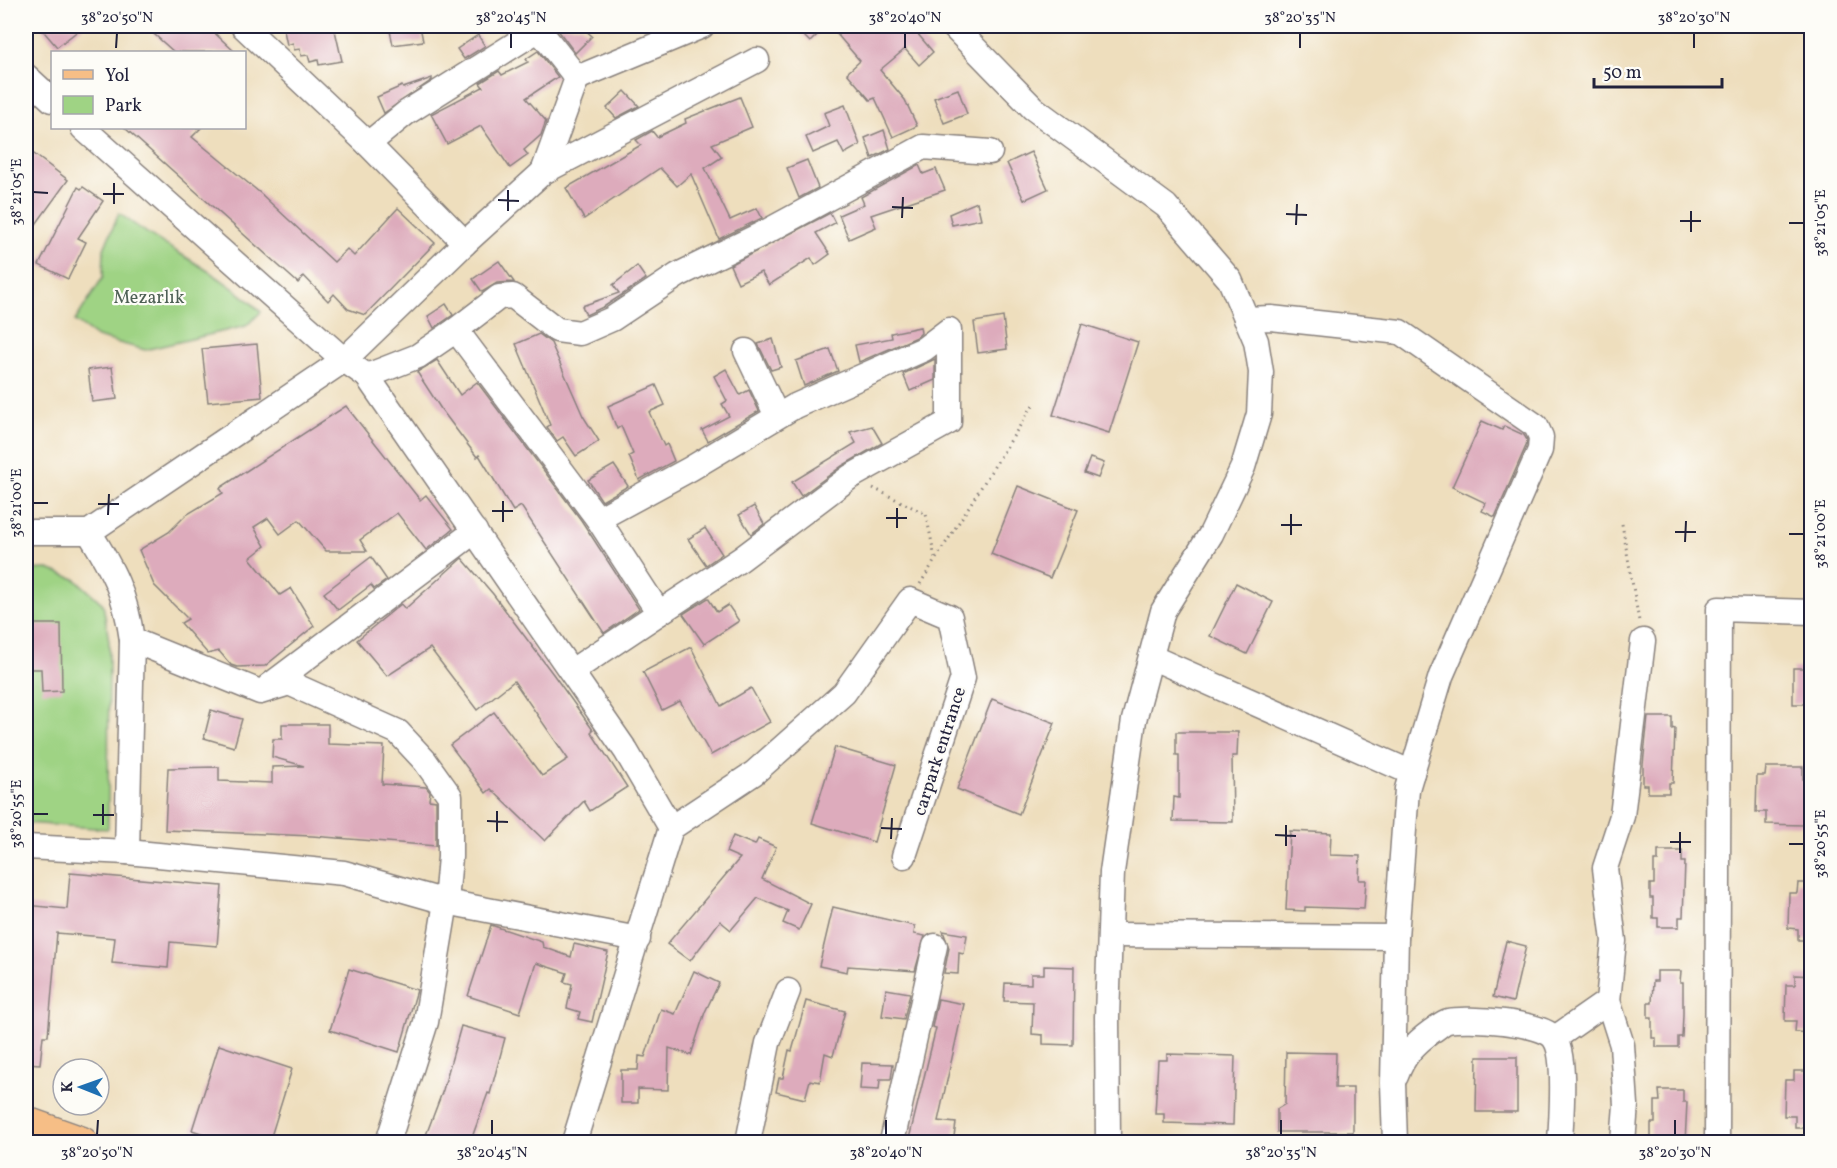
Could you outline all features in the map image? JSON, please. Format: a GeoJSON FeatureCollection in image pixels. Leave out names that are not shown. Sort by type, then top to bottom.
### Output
{"type":"FeatureCollection","features":[{"type":"Feature","properties":{"kind":"main road"},"geometry":{"type":"LineString","coordinates":[[26,1122],[81,1143]]}},
{"type":"Feature","properties":{"kind":"street"},"geometry":{"type":"LineString","coordinates":[[243,26],[368,144],[465,243]]}},
{"type":"Feature","properties":{"kind":"street"},"geometry":{"type":"LineString","coordinates":[[543,172],[577,78],[702,26]]}},
{"type":"Feature","properties":{"kind":"street"},"geometry":{"type":"LineString","coordinates":[[953,26],[1034,108],[1166,206],[1230,280],[1256,341],[1261,372],[1259,414],[1243,467],[1211,534],[1163,611],[1134,720],[1112,872],[1107,1017],[1108,1143]]}},
{"type":"Feature","properties":{"kind":"street"},"geometry":{"type":"LineString","coordinates":[[368,144],[406,113],[540,27],[577,78]]}},
{"type":"Feature","properties":{"kind":"street"},"geometry":{"type":"LineString","coordinates":[[26,532],[89,532],[344,360],[465,243],[543,172],[758,60]]}},
{"type":"Feature","properties":{"kind":"street"},"geometry":{"type":"LineString","coordinates":[[26,76],[51,99]]}},
{"type":"Feature","properties":{"kind":"street"},"geometry":{"type":"LineString","coordinates":[[84,129],[344,360],[367,376],[626,751],[671,828]]}},
{"type":"Feature","properties":{"kind":"street"},"geometry":{"type":"LineString","coordinates":[[367,376],[418,356],[499,297],[513,296],[556,330],[580,333],[612,319],[678,275],[764,233],[923,147],[990,152]]}},
{"type":"Feature","properties":{"kind":"street"},"geometry":{"type":"LineString","coordinates":[[1246,319],[1271,318],[1400,332],[1536,426],[1540,437],[1540,450],[1441,676],[1412,773],[1401,842],[1396,937],[1393,1083],[1395,1143]]}},
{"type":"Feature","properties":{"kind":"street"},"geometry":{"type":"LineString","coordinates":[[456,330],[598,519],[659,613]]}},
{"type":"Feature","properties":{"kind":"street"},"geometry":{"type":"LineString","coordinates":[[572,671],[741,559],[850,477],[949,422],[949,330],[924,349],[777,416],[690,469],[598,519]]}},
{"type":"Feature","properties":{"kind":"street"},"geometry":{"type":"LineString","coordinates":[[746,351],[777,416]]}},
{"type":"Feature","properties":{"kind":"street"},"geometry":{"type":"LineString","coordinates":[[260,693],[475,531]]}},
{"type":"Feature","properties":{"kind":"street"},"geometry":{"type":"LineString","coordinates":[[89,532],[107,560],[128,606],[132,640],[128,852]]}},
{"type":"Feature","properties":{"kind":"street"},"geometry":{"type":"LineString","coordinates":[[574,1143],[671,828],[753,773],[844,693],[910,600]]}},
{"type":"Feature","properties":{"kind":"street","name":"carpark entrance"},"geometry":{"type":"LineString","coordinates":[[904,856],[963,678],[950,617],[910,600]]}},
{"type":"Feature","properties":{"kind":"street"},"geometry":{"type":"LineString","coordinates":[[1717,1143],[1719,609],[1812,612]]}},
{"type":"Feature","properties":{"kind":"street"},"geometry":{"type":"LineString","coordinates":[[132,640],[260,693],[289,683],[398,732],[425,761],[450,796],[450,857],[446,902],[426,1022],[388,1143]]}},
{"type":"Feature","properties":{"kind":"street"},"geometry":{"type":"LineString","coordinates":[[1623,1143],[1626,1105],[1622,1045],[1608,1001],[1614,941],[1605,868],[1622,816],[1643,641]]}},
{"type":"Feature","properties":{"kind":"street"},"geometry":{"type":"LineString","coordinates":[[1150,657],[1412,773]]}},
{"type":"Feature","properties":{"kind":"street"},"geometry":{"type":"LineString","coordinates":[[26,847],[128,852],[344,873],[446,902],[638,939]]}},
{"type":"Feature","properties":{"kind":"street"},"geometry":{"type":"LineString","coordinates":[[1111,935],[1396,937]]}},
{"type":"Feature","properties":{"kind":"street"},"geometry":{"type":"LineString","coordinates":[[892,1143],[935,946]]}},
{"type":"Feature","properties":{"kind":"street"},"geometry":{"type":"LineString","coordinates":[[748,1143],[768,1043],[788,991]]}},
{"type":"Feature","properties":{"kind":"street"},"geometry":{"type":"LineString","coordinates":[[1555,1038],[1608,1001]]}},
{"type":"Feature","properties":{"kind":"street"},"geometry":{"type":"LineString","coordinates":[[1393,1083],[1404,1056],[1410,1049],[1447,1021],[1526,1024],[1544,1029],[1555,1038],[1562,1072],[1560,1143]]}},
{"type":"Feature","properties":{"kind":"path"},"geometry":{"type":"LineString","coordinates":[[910,600],[1033,405]]}},
{"type":"Feature","properties":{"kind":"path"},"geometry":{"type":"LineString","coordinates":[[850,477],[926,514],[935,560]]}},
{"type":"Feature","properties":{"kind":"path"},"geometry":{"type":"LineString","coordinates":[[1622,524],[1643,641]]}},
{"type":"Feature","properties":{"kind":"green space","name":"Mezarlık"},"geometry":{"type":"Polygon","coordinates":[[[119,213],[154,238],[228,284],[261,312],[246,326],[145,350],[97,337],[75,321],[103,277],[104,249],[119,213]]]}},
{"type":"Feature","properties":{"kind":"green space"},"geometry":{"type":"Polygon","coordinates":[[[48,569],[75,579],[103,604],[109,641],[108,829],[26,823],[26,570],[48,569]]]}},
{"type":"Feature","properties":{"kind":"building"},"geometry":{"type":"Polygon","coordinates":[[[39,26],[84,26],[57,47],[39,26]]]}},
{"type":"Feature","properties":{"kind":"building"},"geometry":{"type":"Polygon","coordinates":[[[145,26],[207,26],[234,51],[173,51],[145,26]]]}},
{"type":"Feature","properties":{"kind":"building"},"geometry":{"type":"Polygon","coordinates":[[[283,26],[334,26],[342,61],[319,65],[318,60],[310,62],[308,55],[301,56],[300,49],[294,50],[293,43],[287,45],[283,26]]]}},
{"type":"Feature","properties":{"kind":"building"},"geometry":{"type":"Polygon","coordinates":[[[389,26],[420,26],[423,41],[393,45],[389,26]]]}},
{"type":"Feature","properties":{"kind":"building"},"geometry":{"type":"Polygon","coordinates":[[[562,26],[581,26],[592,36],[575,53],[558,30],[562,26]]]}},
{"type":"Feature","properties":{"kind":"building"},"geometry":{"type":"Polygon","coordinates":[[[794,26],[815,26],[818,34],[810,42],[794,26]]]}},
{"type":"Feature","properties":{"kind":"building"},"geometry":{"type":"Polygon","coordinates":[[[830,26],[911,26],[933,52],[919,65],[905,49],[880,70],[905,100],[917,126],[893,137],[875,98],[870,100],[847,73],[860,61],[830,26]]]}},
{"type":"Feature","properties":{"kind":"building"},"geometry":{"type":"Polygon","coordinates":[[[478,35],[485,46],[464,59],[457,49],[478,35]]]}},
{"type":"Feature","properties":{"kind":"building"},"geometry":{"type":"Polygon","coordinates":[[[538,51],[558,77],[526,98],[546,121],[541,135],[524,150],[528,155],[510,168],[481,126],[447,144],[431,114],[483,87],[480,83],[499,71],[502,75],[528,62],[526,59],[538,51]]]}},
{"type":"Feature","properties":{"kind":"building"},"geometry":{"type":"Polygon","coordinates":[[[432,78],[384,113],[377,97],[402,86],[403,88],[432,78]]]}},
{"type":"Feature","properties":{"kind":"building"},"geometry":{"type":"Polygon","coordinates":[[[958,89],[967,114],[944,123],[934,98],[958,89]]]}},
{"type":"Feature","properties":{"kind":"building"},"geometry":{"type":"Polygon","coordinates":[[[625,91],[639,106],[616,118],[607,108],[625,91]]]}},
{"type":"Feature","properties":{"kind":"building"},"geometry":{"type":"Polygon","coordinates":[[[740,97],[752,127],[712,144],[722,157],[705,168],[730,220],[757,208],[762,218],[719,239],[691,174],[677,186],[660,168],[584,219],[566,188],[641,145],[636,140],[652,131],[657,137],[686,123],[685,119],[740,97]]]}},
{"type":"Feature","properties":{"kind":"building"},"geometry":{"type":"Polygon","coordinates":[[[845,105],[860,145],[844,154],[838,142],[813,153],[806,137],[829,126],[824,113],[845,105]]]}},
{"type":"Feature","properties":{"kind":"building"},"geometry":{"type":"Polygon","coordinates":[[[126,129],[200,129],[192,137],[259,192],[334,262],[347,249],[354,256],[398,208],[435,243],[365,315],[348,309],[334,294],[328,301],[304,276],[298,283],[126,129]]]}},
{"type":"Feature","properties":{"kind":"building"},"geometry":{"type":"Polygon","coordinates":[[[884,130],[890,149],[872,158],[865,138],[884,130]]]}},
{"type":"Feature","properties":{"kind":"building"},"geometry":{"type":"Polygon","coordinates":[[[26,148],[68,180],[26,238],[26,148]]]}},
{"type":"Feature","properties":{"kind":"building"},"geometry":{"type":"Polygon","coordinates":[[[1031,152],[1048,189],[1024,200],[1007,163],[1031,152]]]}},
{"type":"Feature","properties":{"kind":"building"},"geometry":{"type":"Polygon","coordinates":[[[807,160],[818,188],[799,198],[787,168],[807,160]]]}},
{"type":"Feature","properties":{"kind":"building"},"geometry":{"type":"Polygon","coordinates":[[[919,165],[923,174],[936,169],[945,190],[871,215],[876,227],[849,239],[839,215],[864,204],[861,197],[919,165]]]}},
{"type":"Feature","properties":{"kind":"building"},"geometry":{"type":"Polygon","coordinates":[[[78,187],[81,189],[83,187],[103,201],[78,238],[86,242],[68,279],[39,265],[78,187]]]}},
{"type":"Feature","properties":{"kind":"building"},"geometry":{"type":"Polygon","coordinates":[[[977,202],[981,219],[952,225],[949,214],[977,202]]]}},
{"type":"Feature","properties":{"kind":"building"},"geometry":{"type":"Polygon","coordinates":[[[830,213],[835,223],[816,233],[830,254],[815,265],[811,258],[769,285],[761,272],[738,283],[730,265],[830,213]]]}},
{"type":"Feature","properties":{"kind":"building"},"geometry":{"type":"Polygon","coordinates":[[[499,261],[514,282],[497,283],[482,292],[473,279],[499,261]]]}},
{"type":"Feature","properties":{"kind":"building"},"geometry":{"type":"Polygon","coordinates":[[[637,266],[646,279],[605,306],[586,315],[582,306],[619,293],[613,285],[637,266]]]}},
{"type":"Feature","properties":{"kind":"building"},"geometry":{"type":"Polygon","coordinates":[[[446,304],[453,315],[434,328],[428,316],[446,304]]]}},
{"type":"Feature","properties":{"kind":"building"},"geometry":{"type":"Polygon","coordinates":[[[1003,317],[1007,349],[978,353],[974,322],[1003,317]]]}},
{"type":"Feature","properties":{"kind":"building"},"geometry":{"type":"Polygon","coordinates":[[[1082,324],[1138,342],[1109,433],[1053,415],[1082,324]]]}},
{"type":"Feature","properties":{"kind":"building"},"geometry":{"type":"Polygon","coordinates":[[[920,327],[921,333],[917,337],[859,362],[855,345],[892,338],[891,333],[920,327]]]}},
{"type":"Feature","properties":{"kind":"building"},"geometry":{"type":"Polygon","coordinates":[[[539,334],[551,343],[583,416],[599,441],[576,456],[563,437],[557,441],[547,427],[550,425],[516,344],[539,334]]]}},
{"type":"Feature","properties":{"kind":"building"},"geometry":{"type":"Polygon","coordinates":[[[773,339],[781,367],[771,370],[758,344],[773,339]]]}},
{"type":"Feature","properties":{"kind":"building"},"geometry":{"type":"Polygon","coordinates":[[[257,344],[262,397],[208,402],[202,349],[257,344]]]}},
{"type":"Feature","properties":{"kind":"building"},"geometry":{"type":"Polygon","coordinates":[[[830,349],[838,371],[804,386],[796,361],[830,349]]]}},
{"type":"Feature","properties":{"kind":"building"},"geometry":{"type":"Polygon","coordinates":[[[935,359],[935,380],[910,391],[903,374],[935,359]]]}},
{"type":"Feature","properties":{"kind":"building"},"geometry":{"type":"Polygon","coordinates":[[[437,360],[460,395],[477,382],[581,520],[639,609],[604,633],[521,506],[513,511],[479,455],[477,457],[441,409],[417,372],[437,360]]]}},
{"type":"Feature","properties":{"kind":"building"},"geometry":{"type":"Polygon","coordinates":[[[112,367],[117,399],[92,402],[88,370],[112,367]]]}},
{"type":"Feature","properties":{"kind":"building"},"geometry":{"type":"Polygon","coordinates":[[[726,369],[740,395],[749,390],[759,411],[708,441],[702,430],[729,416],[722,404],[727,401],[714,376],[726,369]]]}},
{"type":"Feature","properties":{"kind":"building"},"geometry":{"type":"Polygon","coordinates":[[[656,385],[665,405],[649,412],[664,446],[667,444],[674,461],[639,480],[629,456],[633,454],[621,426],[617,429],[608,406],[656,385]]]}},
{"type":"Feature","properties":{"kind":"building"},"geometry":{"type":"Polygon","coordinates":[[[346,406],[420,500],[426,495],[453,529],[426,550],[397,513],[360,540],[367,551],[326,551],[299,520],[280,534],[268,518],[254,527],[265,546],[250,558],[280,595],[291,588],[314,626],[265,666],[237,667],[231,665],[219,651],[208,654],[181,623],[188,619],[154,585],[139,550],[169,532],[186,515],[223,493],[220,488],[346,406]]]}},
{"type":"Feature","properties":{"kind":"building"},"geometry":{"type":"Polygon","coordinates":[[[1482,421],[1502,430],[1504,426],[1524,435],[1527,440],[1495,517],[1482,511],[1486,503],[1452,487],[1482,421]]]}},
{"type":"Feature","properties":{"kind":"building"},"geometry":{"type":"Polygon","coordinates":[[[872,426],[882,443],[842,466],[801,496],[792,482],[856,443],[850,432],[872,426]]]}},
{"type":"Feature","properties":{"kind":"building"},"geometry":{"type":"Polygon","coordinates":[[[1090,458],[1104,463],[1098,478],[1084,473],[1090,458]]]}},
{"type":"Feature","properties":{"kind":"building"},"geometry":{"type":"Polygon","coordinates":[[[614,465],[628,486],[602,501],[588,480],[614,465]]]}},
{"type":"Feature","properties":{"kind":"building"},"geometry":{"type":"Polygon","coordinates":[[[1018,486],[1078,510],[1050,578],[991,554],[1018,486]]]}},
{"type":"Feature","properties":{"kind":"building"},"geometry":{"type":"Polygon","coordinates":[[[754,506],[764,524],[751,534],[739,515],[754,506]]]}},
{"type":"Feature","properties":{"kind":"building"},"geometry":{"type":"Polygon","coordinates":[[[705,528],[722,554],[706,565],[688,539],[705,528]]]}},
{"type":"Feature","properties":{"kind":"building"},"geometry":{"type":"Polygon","coordinates":[[[371,557],[387,580],[374,589],[371,585],[338,610],[324,593],[371,557]]]}},
{"type":"Feature","properties":{"kind":"building"},"geometry":{"type":"Polygon","coordinates":[[[462,558],[493,594],[553,674],[593,730],[591,732],[627,787],[590,811],[584,801],[545,841],[491,789],[486,793],[450,745],[494,712],[542,776],[568,759],[514,681],[477,710],[430,648],[387,676],[357,640],[401,604],[405,609],[462,558]]]}},
{"type":"Feature","properties":{"kind":"building"},"geometry":{"type":"Polygon","coordinates":[[[1236,583],[1273,602],[1247,654],[1210,636],[1236,583]]]}},
{"type":"Feature","properties":{"kind":"building"},"geometry":{"type":"Polygon","coordinates":[[[708,598],[717,612],[728,605],[739,621],[704,644],[683,614],[708,598]]]}},
{"type":"Feature","properties":{"kind":"building"},"geometry":{"type":"Polygon","coordinates":[[[27,624],[61,624],[62,691],[42,692],[41,669],[27,669],[27,624]]]}},
{"type":"Feature","properties":{"kind":"building"},"geometry":{"type":"Polygon","coordinates":[[[691,647],[721,706],[751,688],[770,722],[711,755],[680,701],[662,710],[643,672],[691,647]]]}},
{"type":"Feature","properties":{"kind":"building"},"geometry":{"type":"Polygon","coordinates":[[[1793,668],[1812,668],[1812,704],[1793,704],[1793,668]]]}},
{"type":"Feature","properties":{"kind":"building"},"geometry":{"type":"Polygon","coordinates":[[[992,699],[1055,723],[1019,814],[957,789],[992,699]]]}},
{"type":"Feature","properties":{"kind":"building"},"geometry":{"type":"Polygon","coordinates":[[[211,710],[242,719],[234,747],[204,738],[211,710]]]}},
{"type":"Feature","properties":{"kind":"building"},"geometry":{"type":"Polygon","coordinates":[[[1648,717],[1672,717],[1672,729],[1675,728],[1673,783],[1669,783],[1669,793],[1648,793],[1648,785],[1643,785],[1648,717]]]}},
{"type":"Feature","properties":{"kind":"building"},"geometry":{"type":"Polygon","coordinates":[[[282,724],[328,724],[328,744],[384,746],[382,784],[426,787],[430,792],[429,800],[436,801],[436,846],[312,836],[165,830],[168,768],[219,767],[219,781],[272,783],[272,767],[304,766],[272,757],[273,739],[282,739],[282,724]]]}},
{"type":"Feature","properties":{"kind":"building"},"geometry":{"type":"Polygon","coordinates":[[[1176,732],[1238,732],[1237,756],[1232,756],[1233,822],[1173,821],[1174,797],[1179,798],[1179,755],[1176,755],[1176,732]]]}},
{"type":"Feature","properties":{"kind":"building"},"geometry":{"type":"Polygon","coordinates":[[[835,747],[896,765],[874,842],[812,823],[835,747]]]}},
{"type":"Feature","properties":{"kind":"building"},"geometry":{"type":"Polygon","coordinates":[[[1766,767],[1803,767],[1803,779],[1812,779],[1812,814],[1804,814],[1804,825],[1766,824],[1766,812],[1756,812],[1757,776],[1765,776],[1766,767]]]}},
{"type":"Feature","properties":{"kind":"building"},"geometry":{"type":"Polygon","coordinates":[[[1290,831],[1331,833],[1330,855],[1360,856],[1359,880],[1366,880],[1364,909],[1305,907],[1305,911],[1286,910],[1290,831]]]}},
{"type":"Feature","properties":{"kind":"building"},"geometry":{"type":"Polygon","coordinates":[[[733,836],[755,845],[758,839],[776,847],[762,879],[811,904],[799,930],[783,923],[788,911],[758,898],[731,930],[720,921],[690,961],[667,944],[740,858],[726,852],[733,836]]]}},
{"type":"Feature","properties":{"kind":"building"},"geometry":{"type":"Polygon","coordinates":[[[1658,851],[1682,851],[1682,862],[1685,862],[1683,917],[1679,917],[1679,927],[1658,927],[1658,918],[1653,918],[1650,884],[1654,884],[1654,861],[1658,861],[1658,851]]]}},
{"type":"Feature","properties":{"kind":"building"},"geometry":{"type":"Polygon","coordinates":[[[70,873],[222,886],[217,946],[170,942],[168,968],[112,963],[115,938],[57,933],[48,1036],[43,1036],[40,1064],[26,1063],[26,905],[67,909],[70,873]]]}},
{"type":"Feature","properties":{"kind":"building"},"geometry":{"type":"Polygon","coordinates":[[[1798,883],[1812,883],[1812,940],[1798,940],[1798,929],[1788,928],[1789,893],[1797,893],[1798,883]]]}},
{"type":"Feature","properties":{"kind":"building"},"geometry":{"type":"Polygon","coordinates":[[[833,907],[915,926],[914,934],[925,936],[915,971],[848,966],[847,972],[819,966],[833,907]]]}},
{"type":"Feature","properties":{"kind":"building"},"geometry":{"type":"Polygon","coordinates":[[[491,925],[542,942],[543,947],[571,957],[574,944],[608,952],[592,1022],[578,1019],[580,1012],[567,1008],[572,984],[564,982],[567,973],[536,963],[520,1013],[468,996],[491,925]]]}},
{"type":"Feature","properties":{"kind":"building"},"geometry":{"type":"Polygon","coordinates":[[[943,931],[967,935],[964,954],[959,953],[958,974],[944,973],[949,948],[943,931]]]}},
{"type":"Feature","properties":{"kind":"building"},"geometry":{"type":"Polygon","coordinates":[[[1506,941],[1526,946],[1513,1002],[1493,997],[1506,941]]]}},
{"type":"Feature","properties":{"kind":"building"},"geometry":{"type":"Polygon","coordinates":[[[1044,966],[1074,967],[1073,1045],[1043,1044],[1043,1035],[1032,1034],[1033,1002],[1004,1001],[1005,983],[1031,984],[1031,974],[1044,974],[1044,966]]]}},
{"type":"Feature","properties":{"kind":"building"},"geometry":{"type":"Polygon","coordinates":[[[349,969],[417,990],[399,1052],[330,1030],[349,969]]]}},
{"type":"Feature","properties":{"kind":"building"},"geometry":{"type":"Polygon","coordinates":[[[694,971],[719,983],[705,1012],[691,1055],[669,1048],[668,1090],[638,1089],[638,1103],[621,1103],[621,1070],[638,1070],[639,1056],[645,1057],[661,1009],[675,1014],[694,971]]]}},
{"type":"Feature","properties":{"kind":"building"},"geometry":{"type":"Polygon","coordinates":[[[1657,971],[1681,971],[1683,1014],[1682,1037],[1678,1037],[1678,1047],[1656,1047],[1656,1038],[1652,1038],[1652,1018],[1648,1018],[1648,1003],[1652,1003],[1653,981],[1657,981],[1657,971]]]}},
{"type":"Feature","properties":{"kind":"building"},"geometry":{"type":"Polygon","coordinates":[[[1795,975],[1812,976],[1812,1033],[1795,1032],[1796,1021],[1785,1021],[1786,985],[1795,985],[1795,975]]]}},
{"type":"Feature","properties":{"kind":"building"},"geometry":{"type":"Polygon","coordinates":[[[886,989],[910,993],[904,1019],[882,1016],[886,989]]]}},
{"type":"Feature","properties":{"kind":"building"},"geometry":{"type":"Polygon","coordinates":[[[938,999],[964,1004],[938,1121],[956,1123],[953,1143],[908,1143],[936,1028],[932,1027],[938,999]]]}},
{"type":"Feature","properties":{"kind":"building"},"geometry":{"type":"Polygon","coordinates":[[[806,1001],[845,1011],[833,1056],[825,1053],[820,1082],[810,1080],[805,1099],[776,1092],[779,1078],[783,1078],[789,1050],[792,1051],[806,1001]]]}},
{"type":"Feature","properties":{"kind":"building"},"geometry":{"type":"Polygon","coordinates":[[[461,1026],[505,1038],[490,1094],[488,1093],[470,1143],[423,1143],[443,1090],[461,1026]]]}},
{"type":"Feature","properties":{"kind":"building"},"geometry":{"type":"Polygon","coordinates":[[[219,1045],[292,1069],[269,1143],[231,1143],[192,1130],[219,1045]]]}},
{"type":"Feature","properties":{"kind":"building"},"geometry":{"type":"Polygon","coordinates":[[[1286,1052],[1336,1053],[1335,1088],[1353,1088],[1353,1132],[1277,1132],[1277,1109],[1285,1104],[1286,1052]]]}},
{"type":"Feature","properties":{"kind":"building"},"geometry":{"type":"Polygon","coordinates":[[[1167,1054],[1235,1056],[1233,1125],[1164,1123],[1164,1114],[1155,1114],[1158,1060],[1167,1060],[1167,1054]]]}},
{"type":"Feature","properties":{"kind":"building"},"geometry":{"type":"Polygon","coordinates":[[[1477,1057],[1517,1057],[1517,1112],[1476,1112],[1477,1057]]]}},
{"type":"Feature","properties":{"kind":"building"},"geometry":{"type":"Polygon","coordinates":[[[862,1063],[893,1064],[891,1079],[880,1079],[879,1090],[860,1089],[862,1063]]]}},
{"type":"Feature","properties":{"kind":"building"},"geometry":{"type":"Polygon","coordinates":[[[1794,1071],[1812,1071],[1812,1128],[1795,1128],[1795,1116],[1784,1116],[1785,1080],[1794,1080],[1794,1071]]]}},
{"type":"Feature","properties":{"kind":"building"},"geometry":{"type":"Polygon","coordinates":[[[1659,1090],[1683,1090],[1683,1102],[1687,1102],[1685,1143],[1655,1143],[1655,1138],[1651,1138],[1651,1123],[1655,1123],[1655,1101],[1660,1101],[1659,1090]]]}}]}
